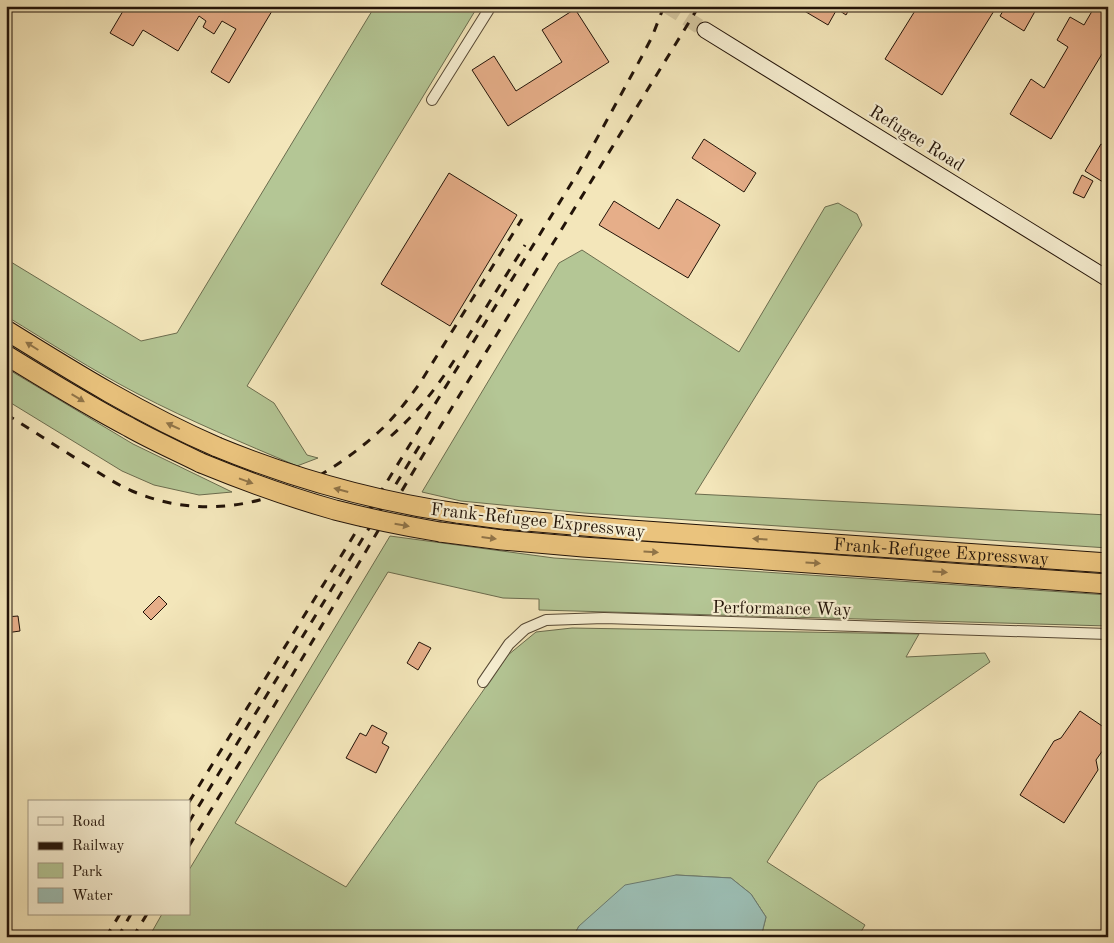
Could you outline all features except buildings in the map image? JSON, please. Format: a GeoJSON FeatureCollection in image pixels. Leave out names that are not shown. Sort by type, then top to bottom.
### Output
{"type":"FeatureCollection","features":[{"type":"Feature","properties":{"kind":"highway","name":"Frank-Refugee Expressway"},"geometry":{"type":"LineString","coordinates":[[6,330],[52,359],[167,424],[266,466],[326,486],[392,502],[502,519],[630,530],[1108,563]]}},
{"type":"Feature","properties":{"kind":"highway","name":"Frank-Refugee Expressway"},"geometry":{"type":"LineString","coordinates":[[6,355],[120,423],[158,443],[201,462],[260,486],[326,507],[386,522],[440,532],[502,540],[583,547],[1108,584]]}},
{"type":"Feature","properties":{"kind":"main road","name":"Refugee Road"},"geometry":{"type":"LineString","coordinates":[[705,30],[1108,279]]}},
{"type":"Feature","properties":{"kind":"street"},"geometry":{"type":"LineString","coordinates":[[432,100],[491,6]]}},
{"type":"Feature","properties":{"kind":"street","name":"Performance Way"},"geometry":{"type":"LineString","coordinates":[[483,682],[509,644],[525,629],[546,620],[604,618],[1108,634]]}},
{"type":"Feature","properties":{"kind":"green space"},"geometry":{"type":"Polygon","coordinates":[[[375,6],[478,6],[247,386],[274,403],[307,455],[318,458],[297,466],[197,423],[121,385],[6,316],[6,259],[141,341],[177,333],[375,6]]]}},
{"type":"Feature","properties":{"kind":"green space"},"geometry":{"type":"Polygon","coordinates":[[[838,203],[857,214],[862,225],[695,494],[1108,515],[1108,548],[584,513],[461,501],[422,492],[559,263],[582,250],[739,352],[825,207],[838,203]]]}},
{"type":"Feature","properties":{"kind":"green space"},"geometry":{"type":"Polygon","coordinates":[[[6,368],[133,444],[232,492],[199,495],[154,485],[122,471],[6,400],[6,368]]]}},
{"type":"Feature","properties":{"kind":"green space"},"geometry":{"type":"Polygon","coordinates":[[[390,536],[554,558],[1108,595],[1108,626],[539,610],[539,599],[503,598],[388,572],[235,823],[346,887],[508,655],[536,632],[572,628],[919,634],[906,657],[985,653],[990,662],[818,782],[767,862],[865,925],[858,937],[761,937],[766,917],[751,894],[731,878],[676,875],[579,926],[573,937],[149,937],[161,916],[190,916],[190,868],[390,536]]]}},
{"type":"Feature","properties":{"kind":"water"},"geometry":{"type":"Polygon","coordinates":[[[676,875],[731,878],[751,894],[766,917],[761,937],[573,937],[579,926],[625,885],[676,875]]]}},
{"type":"Feature","properties":{"kind":"tunnel"},"geometry":{"type":"LineString","coordinates":[[667,6],[705,30]]}},
{"type":"Feature","properties":{"kind":"railway"},"geometry":{"type":"LineString","coordinates":[[190,800],[579,171],[652,37],[664,6]]}},
{"type":"Feature","properties":{"kind":"railway"},"geometry":{"type":"LineString","coordinates":[[190,844],[435,435],[699,6]]}},
{"type":"Feature","properties":{"kind":"railway"},"geometry":{"type":"LineString","coordinates":[[6,414],[118,484],[132,491],[166,502],[200,507],[234,505],[267,498],[298,486],[328,470],[357,450],[384,427],[420,383],[522,219]]}},
{"type":"Feature","properties":{"kind":"railway"},"geometry":{"type":"LineString","coordinates":[[467,338],[525,245]]}},
{"type":"Feature","properties":{"kind":"railway"},"geometry":{"type":"LineString","coordinates":[[391,436],[427,398],[457,356]]}},
{"type":"Feature","properties":{"kind":"railway"},"geometry":{"type":"LineString","coordinates":[[190,820],[423,440]]}},
{"type":"Feature","properties":{"kind":"railway"},"geometry":{"type":"LineString","coordinates":[[106,937],[119,916]]}},
{"type":"Feature","properties":{"kind":"railway"},"geometry":{"type":"LineString","coordinates":[[118,937],[130,916]]}},
{"type":"Feature","properties":{"kind":"railway"},"geometry":{"type":"LineString","coordinates":[[133,937],[146,916]]}}]}
